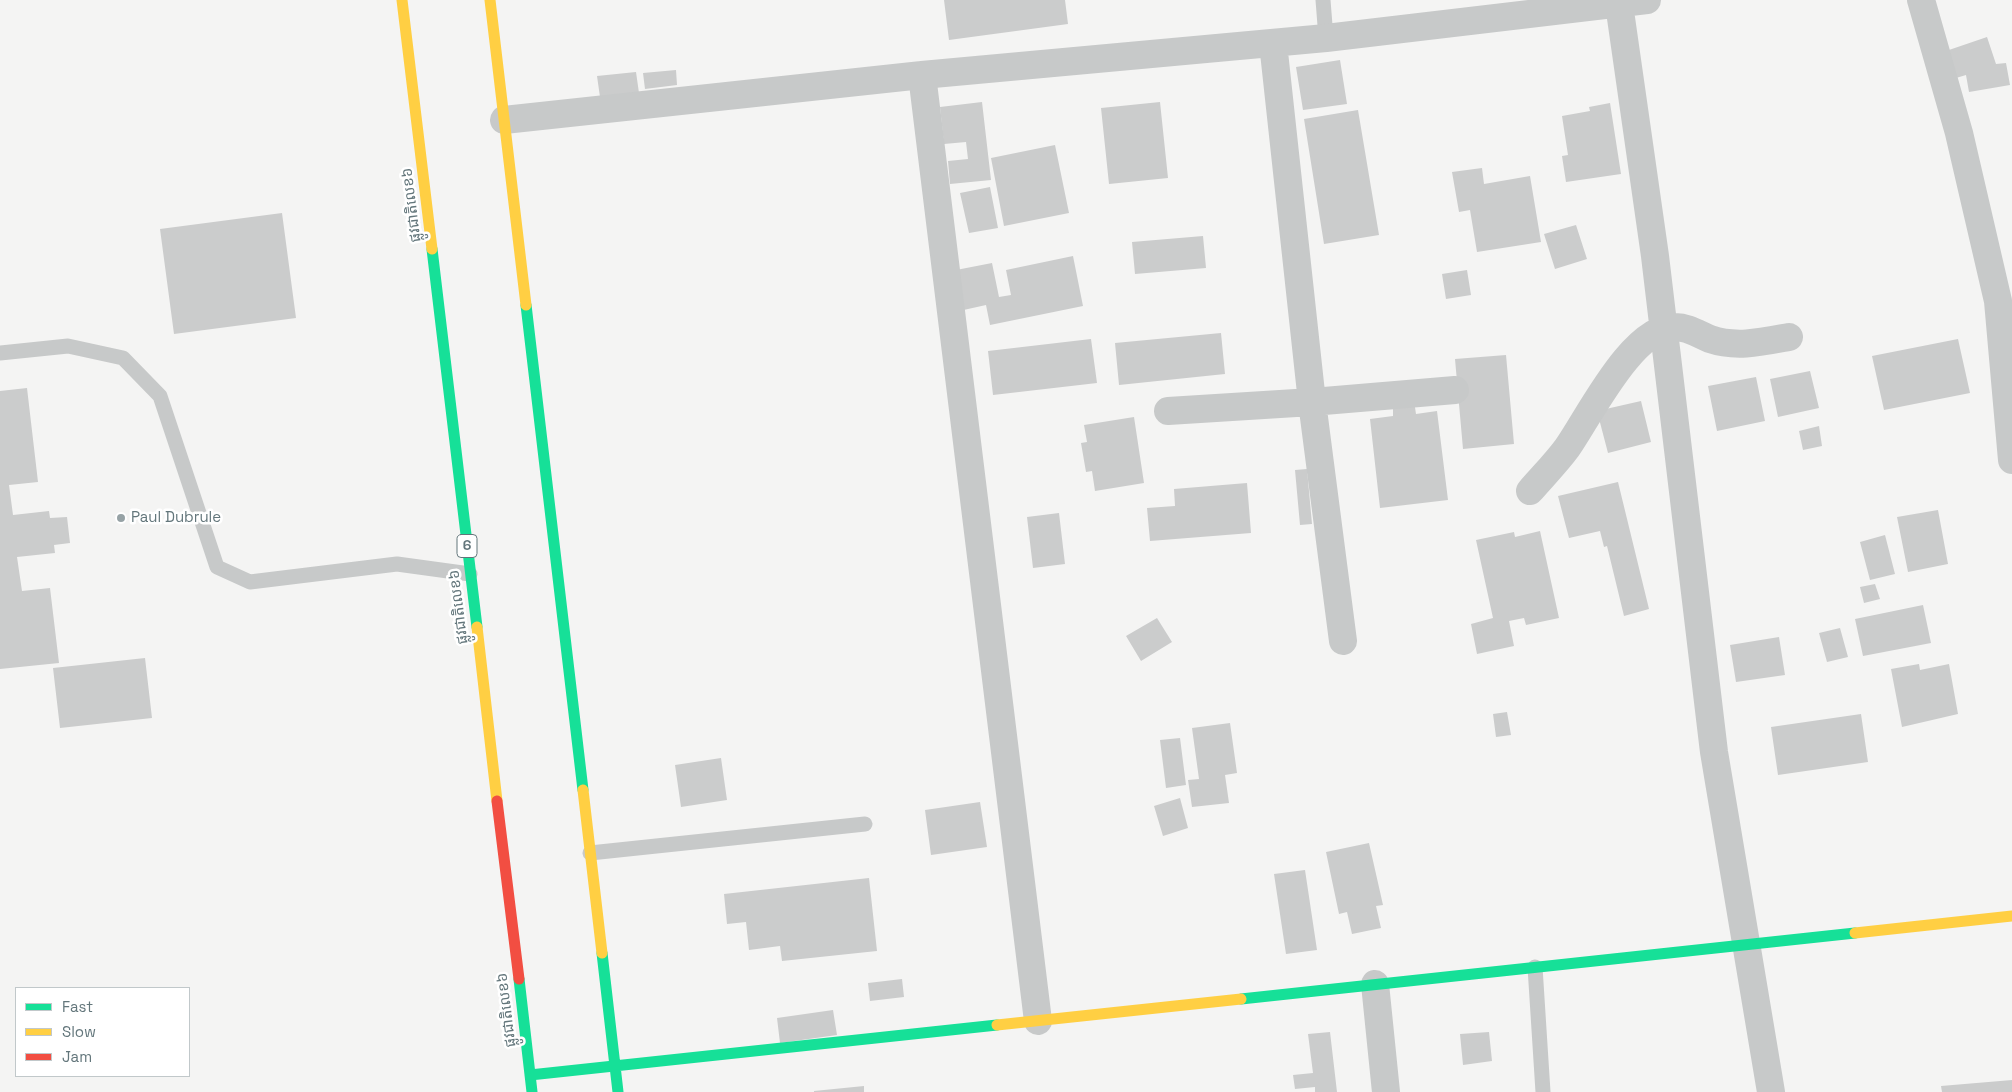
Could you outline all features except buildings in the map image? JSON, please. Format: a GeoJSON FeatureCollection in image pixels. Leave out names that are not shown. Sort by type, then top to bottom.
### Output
{"type":"FeatureCollection","features":[{"type":"Feature","properties":{"kind":"main road","name":"ផ្លូវជាតិលេខ៦"},"geometry":{"type":"LineString","coordinates":[[402,0],[532,1092]]}},
{"type":"Feature","properties":{"kind":"main road"},"geometry":{"type":"LineString","coordinates":[[490,0],[618,1092]]}},
{"type":"Feature","properties":{"kind":"main road"},"geometry":{"type":"LineString","coordinates":[[530,1075],[2012,916]]}},
{"type":"Feature","properties":{"kind":"street"},"geometry":{"type":"LineString","coordinates":[[504,120],[922,75],[1326,38],[1648,0]]}},
{"type":"Feature","properties":{"kind":"street"},"geometry":{"type":"LineString","coordinates":[[1921,0],[2005,299],[2012,460]]}},
{"type":"Feature","properties":{"kind":"street"},"geometry":{"type":"LineString","coordinates":[[1619,4],[1655,256],[1714,752],[1771,1092]]}},
{"type":"Feature","properties":{"kind":"street"},"geometry":{"type":"LineString","coordinates":[[1273,42],[1312,402],[1343,641]]}},
{"type":"Feature","properties":{"kind":"street"},"geometry":{"type":"LineString","coordinates":[[922,75],[1038,1020]]}},
{"type":"Feature","properties":{"kind":"street"},"geometry":{"type":"LineString","coordinates":[[1530,491],[1566,449],[1599,394],[1619,367],[1643,342],[1663,328],[1690,329],[1711,339],[1732,344],[1750,344],[1788,337]]}},
{"type":"Feature","properties":{"kind":"street"},"geometry":{"type":"LineString","coordinates":[[1168,411],[1312,402],[1455,390]]}},
{"type":"Feature","properties":{"kind":"street"},"geometry":{"type":"LineString","coordinates":[[1375,984],[1386,1092]]}},
{"type":"Feature","properties":{"kind":"lane"},"geometry":{"type":"LineString","coordinates":[[1323,0],[1326,38]]}},
{"type":"Feature","properties":{"kind":"lane"},"geometry":{"type":"LineString","coordinates":[[0,353],[68,346],[123,358],[160,396],[217,567],[250,582],[397,564],[470,574]]}},
{"type":"Feature","properties":{"kind":"lane"},"geometry":{"type":"LineString","coordinates":[[590,853],[865,824]]}},
{"type":"Feature","properties":{"kind":"lane"},"geometry":{"type":"LineString","coordinates":[[1536,967],[1543,1092]]}},
{"type":"Feature","properties":{"kind":"traffic: fast"},"geometry":{"type":"LineString","coordinates":[[432,249],[477,627]]}},
{"type":"Feature","properties":{"kind":"traffic: fast"},"geometry":{"type":"LineString","coordinates":[[526,305],[583,790]]}},
{"type":"Feature","properties":{"kind":"traffic: fast"},"geometry":{"type":"LineString","coordinates":[[1241,999],[1855,933]]}},
{"type":"Feature","properties":{"kind":"traffic: fast"},"geometry":{"type":"LineString","coordinates":[[602,953],[618,1092]]}},
{"type":"Feature","properties":{"kind":"traffic: fast"},"geometry":{"type":"LineString","coordinates":[[519,979],[532,1092]]}},
{"type":"Feature","properties":{"kind":"traffic: fast"},"geometry":{"type":"LineString","coordinates":[[530,1075],[997,1025]]}},
{"type":"Feature","properties":{"kind":"traffic: slow"},"geometry":{"type":"LineString","coordinates":[[402,0],[432,249]]}},
{"type":"Feature","properties":{"kind":"traffic: slow"},"geometry":{"type":"LineString","coordinates":[[490,0],[526,305]]}},
{"type":"Feature","properties":{"kind":"traffic: slow"},"geometry":{"type":"LineString","coordinates":[[477,627],[497,801]]}},
{"type":"Feature","properties":{"kind":"traffic: slow"},"geometry":{"type":"LineString","coordinates":[[583,790],[602,953]]}},
{"type":"Feature","properties":{"kind":"traffic: slow"},"geometry":{"type":"LineString","coordinates":[[1855,933],[2012,916]]}},
{"type":"Feature","properties":{"kind":"traffic: slow"},"geometry":{"type":"LineString","coordinates":[[997,1025],[1241,999]]}},
{"type":"Feature","properties":{"kind":"traffic: jam"},"geometry":{"type":"LineString","coordinates":[[497,801],[519,979]]}},
{"type":"Feature","properties":{"kind":"place","name":"Paul Dubrule"},"geometry":{"type":"Point","coordinates":[121,518]}}]}
